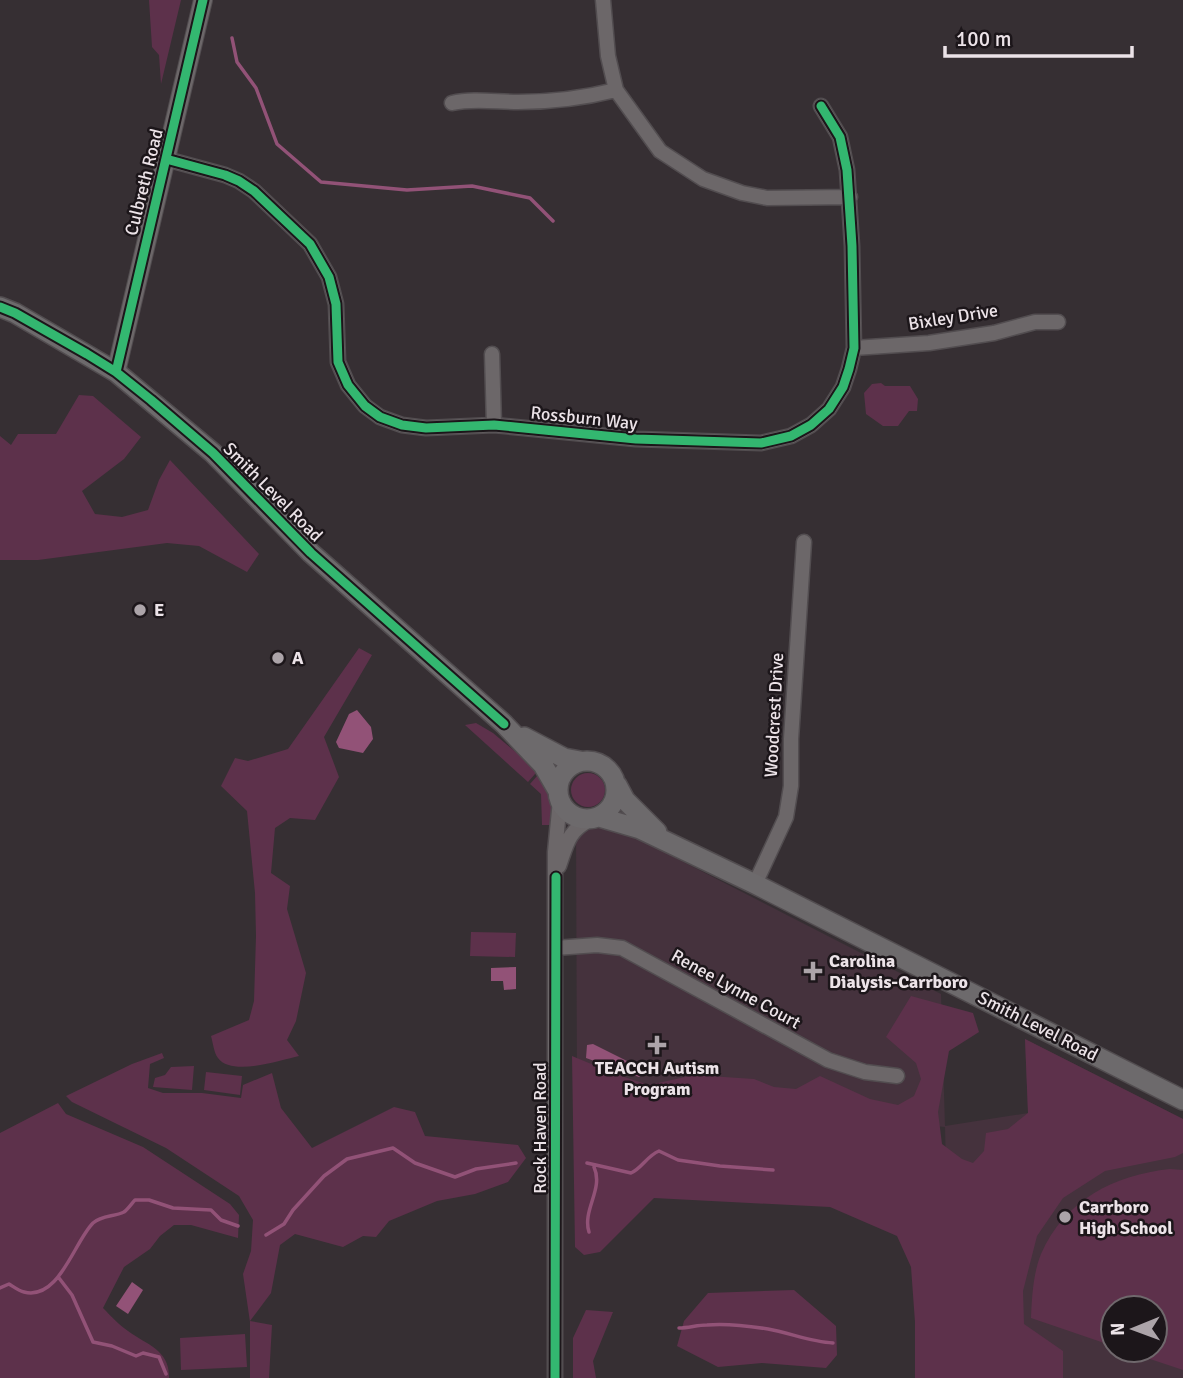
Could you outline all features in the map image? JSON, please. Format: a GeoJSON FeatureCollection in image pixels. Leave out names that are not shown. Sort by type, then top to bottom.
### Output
{"type":"FeatureCollection","features":[{"type":"Feature","properties":{"kind":"main road","name":"Smith Level Road"},"geometry":{"type":"LineString","coordinates":[[0,307],[116,372],[213,453],[311,552],[504,724],[543,765],[559,795]]}},
{"type":"Feature","properties":{"kind":"main road","name":"Smith Level Road"},"geometry":{"type":"LineString","coordinates":[[504,724],[547,751],[580,761]]}},
{"type":"Feature","properties":{"kind":"main road"},"geometry":{"type":"LineString","coordinates":[[580,761],[600,763],[608,768],[617,786],[613,804],[595,818],[573,815],[559,795],[559,780],[564,772],[580,761]]}},
{"type":"Feature","properties":{"kind":"main road","name":"Smith Level Road"},"geometry":{"type":"LineString","coordinates":[[617,786],[625,800],[667,843]]}},
{"type":"Feature","properties":{"kind":"main road","name":"Smith Level Road"},"geometry":{"type":"LineString","coordinates":[[595,818],[626,823],[755,884],[1183,1100]]}},
{"type":"Feature","properties":{"kind":"street","name":"Culbreth Road"},"geometry":{"type":"LineString","coordinates":[[116,372],[203,0]]}},
{"type":"Feature","properties":{"kind":"street"},"geometry":{"type":"LineString","coordinates":[[603,0],[608,56],[617,90],[660,151],[703,179],[742,193],[766,198],[850,197]]}},
{"type":"Feature","properties":{"kind":"street"},"geometry":{"type":"LineString","coordinates":[[452,103],[470,100],[561,100],[617,90]]}},
{"type":"Feature","properties":{"kind":"street","name":"Rossburn Way"},"geometry":{"type":"LineString","coordinates":[[166,159],[239,181],[254,191],[310,244],[329,277],[336,304],[338,362],[348,385],[365,406],[380,417],[402,425],[426,428],[494,425],[636,439],[761,443],[791,436],[811,425],[829,409],[843,387],[854,348],[850,197],[840,137],[821,106]]}},
{"type":"Feature","properties":{"kind":"street","name":"Bixley Drive"},"geometry":{"type":"LineString","coordinates":[[854,348],[929,344],[1035,322],[1058,322]]}},
{"type":"Feature","properties":{"kind":"street"},"geometry":{"type":"LineString","coordinates":[[492,354],[494,425]]}},
{"type":"Feature","properties":{"kind":"street","name":"Woodcrest Drive"},"geometry":{"type":"LineString","coordinates":[[755,884],[786,817],[804,542]]}},
{"type":"Feature","properties":{"kind":"street","name":"Rock Haven Road"},"geometry":{"type":"LineString","coordinates":[[555,1378],[555,841],[560,820],[559,795]]}},
{"type":"Feature","properties":{"kind":"street","name":"Rock Haven Road"},"geometry":{"type":"LineString","coordinates":[[556,877],[570,835],[576,827],[595,818]]}},
{"type":"Feature","properties":{"kind":"street","name":"Renee Lynne Court"},"geometry":{"type":"LineString","coordinates":[[555,948],[597,945],[622,948],[828,1060],[865,1072],[897,1076]]}},
{"type":"Feature","properties":{"kind":"shaded area"},"geometry":{"type":"Polygon","coordinates":[[[149,0],[181,0],[161,84],[159,55],[152,47],[149,0]]]}},
{"type":"Feature","properties":{"kind":"shaded area"},"geometry":{"type":"Polygon","coordinates":[[[881,383],[885,386],[910,386],[918,399],[917,411],[909,411],[898,426],[883,426],[866,414],[864,393],[872,384],[881,383]]]}},
{"type":"Feature","properties":{"kind":"shaded area"},"geometry":{"type":"Polygon","coordinates":[[[79,395],[93,396],[141,437],[124,459],[82,491],[95,514],[122,517],[148,510],[170,460],[259,554],[247,572],[199,546],[167,543],[38,560],[0,560],[0,436],[11,445],[18,434],[56,434],[79,395]]]}},
{"type":"Feature","properties":{"kind":"shaded area"},"geometry":{"type":"Polygon","coordinates":[[[359,648],[372,655],[324,737],[339,777],[315,820],[290,818],[275,828],[271,873],[290,886],[287,909],[306,973],[296,1021],[287,1040],[299,1056],[257,1066],[225,1064],[217,1056],[211,1036],[249,1020],[254,1001],[256,936],[247,811],[221,786],[235,758],[248,761],[288,749],[359,648]]]}},
{"type":"Feature","properties":{"kind":"shaded area"},"geometry":{"type":"Polygon","coordinates":[[[357,710],[371,727],[373,739],[363,753],[339,748],[336,742],[349,714],[357,710]]]}},
{"type":"Feature","properties":{"kind":"shaded area"},"geometry":{"type":"Polygon","coordinates":[[[476,723],[493,733],[535,768],[535,774],[528,782],[465,725],[476,723]]]}},
{"type":"Feature","properties":{"kind":"shaded area"},"geometry":{"type":"Polygon","coordinates":[[[588,773],[600,778],[605,790],[600,802],[588,807],[576,802],[571,790],[576,778],[588,773]]]}},
{"type":"Feature","properties":{"kind":"shaded area"},"geometry":{"type":"Polygon","coordinates":[[[543,775],[554,800],[552,825],[542,825],[541,794],[530,784],[537,776],[543,775]]]}},
{"type":"Feature","properties":{"kind":"shaded area"},"geometry":{"type":"Polygon","coordinates":[[[598,818],[941,994],[945,1126],[1028,1113],[1025,1039],[1183,1119],[1183,1378],[951,1378],[945,1127],[577,1093],[576,830],[598,818]]]}},
{"type":"Feature","properties":{"kind":"shaded area"},"geometry":{"type":"Polygon","coordinates":[[[471,932],[516,933],[515,957],[470,956],[471,932]]]}},
{"type":"Feature","properties":{"kind":"shaded area"},"geometry":{"type":"Polygon","coordinates":[[[516,967],[516,989],[504,990],[503,981],[491,981],[491,968],[516,967]]]}},
{"type":"Feature","properties":{"kind":"shaded area"},"geometry":{"type":"Polygon","coordinates":[[[911,996],[973,1013],[979,1032],[949,1051],[938,1112],[942,1144],[962,1159],[973,1163],[984,1151],[986,1133],[1008,1129],[1028,1113],[1025,1039],[1183,1119],[1183,1153],[1105,1171],[1063,1198],[1037,1236],[1023,1291],[1024,1324],[1063,1351],[1063,1378],[915,1378],[911,1267],[897,1236],[830,1207],[654,1198],[600,1252],[584,1255],[575,1247],[572,1056],[649,1085],[694,1075],[754,1079],[774,1087],[796,1089],[820,1076],[870,1099],[898,1105],[914,1096],[921,1079],[916,1063],[886,1037],[911,996]]]}},
{"type":"Feature","properties":{"kind":"shaded area"},"geometry":{"type":"Polygon","coordinates":[[[593,1044],[643,1069],[644,1073],[639,1077],[586,1058],[587,1045],[593,1044]]]}},
{"type":"Feature","properties":{"kind":"shaded area"},"geometry":{"type":"Polygon","coordinates":[[[162,1053],[164,1058],[150,1064],[148,1088],[163,1093],[202,1093],[241,1098],[243,1085],[272,1073],[281,1108],[312,1148],[394,1107],[415,1112],[425,1136],[518,1145],[526,1158],[508,1182],[475,1194],[437,1201],[389,1221],[376,1237],[363,1236],[343,1247],[295,1234],[280,1245],[271,1293],[250,1321],[272,1325],[269,1378],[250,1378],[250,1322],[243,1274],[251,1251],[253,1220],[239,1196],[166,1148],[72,1102],[66,1096],[132,1064],[162,1053]]]}},
{"type":"Feature","properties":{"kind":"shaded area"},"geometry":{"type":"Polygon","coordinates":[[[194,1066],[192,1090],[153,1087],[155,1078],[165,1075],[171,1067],[194,1066]]]}},
{"type":"Feature","properties":{"kind":"shaded area"},"geometry":{"type":"Polygon","coordinates":[[[206,1072],[242,1076],[240,1095],[204,1090],[206,1072]]]}},
{"type":"Feature","properties":{"kind":"shaded area"},"geometry":{"type":"Polygon","coordinates":[[[58,1103],[66,1114],[143,1147],[230,1204],[239,1215],[238,1238],[191,1225],[174,1225],[160,1236],[150,1249],[124,1267],[103,1308],[125,1329],[156,1349],[166,1361],[169,1378],[0,1378],[0,1133],[58,1103]]]}},
{"type":"Feature","properties":{"kind":"shaded area"},"geometry":{"type":"Polygon","coordinates":[[[1183,1170],[1183,1370],[1165,1364],[1169,1364],[1169,1294],[1099,1294],[1099,1341],[1031,1318],[1038,1262],[1051,1235],[1063,1219],[1093,1194],[1111,1184],[1149,1172],[1183,1170]]]}},
{"type":"Feature","properties":{"kind":"shaded area"},"geometry":{"type":"Polygon","coordinates":[[[132,1282],[143,1290],[128,1314],[116,1306],[132,1282]]]}},
{"type":"Feature","properties":{"kind":"shaded area"},"geometry":{"type":"Polygon","coordinates":[[[794,1290],[836,1326],[837,1355],[826,1368],[762,1363],[718,1367],[677,1346],[684,1321],[708,1293],[794,1290]]]}},
{"type":"Feature","properties":{"kind":"shaded area"},"geometry":{"type":"Polygon","coordinates":[[[586,1310],[613,1312],[593,1361],[596,1378],[573,1378],[573,1338],[586,1310]]]}},
{"type":"Feature","properties":{"kind":"shaded area"},"geometry":{"type":"Polygon","coordinates":[[[245,1334],[247,1367],[181,1370],[180,1338],[245,1334]]]}},
{"type":"Feature","properties":{"kind":"waterway"},"geometry":{"type":"LineString","coordinates":[[232,38],[237,62],[256,88],[277,144],[321,182],[407,190],[472,186],[530,198],[553,221]]}},
{"type":"Feature","properties":{"kind":"waterway"},"geometry":{"type":"LineString","coordinates":[[266,1235],[284,1224],[324,1176],[347,1159],[393,1148],[415,1163],[455,1177],[476,1169],[516,1163]]}},
{"type":"Feature","properties":{"kind":"waterway"},"geometry":{"type":"LineString","coordinates":[[587,1163],[631,1173],[659,1151],[678,1160],[773,1170]]}},
{"type":"Feature","properties":{"kind":"waterway"},"geometry":{"type":"LineString","coordinates":[[589,1232],[588,1216],[596,1183],[594,1167]]}},
{"type":"Feature","properties":{"kind":"waterway"},"geometry":{"type":"LineString","coordinates":[[0,1288],[9,1284],[22,1291],[36,1292],[47,1288],[64,1268],[93,1223],[124,1212],[135,1200],[149,1200],[173,1208],[211,1210],[221,1220],[238,1226]]}},
{"type":"Feature","properties":{"kind":"waterway"},"geometry":{"type":"LineString","coordinates":[[59,1278],[72,1295],[93,1342],[136,1356],[143,1353],[159,1357],[166,1374]]}},
{"type":"Feature","properties":{"kind":"waterway"},"geometry":{"type":"LineString","coordinates":[[679,1328],[714,1324],[745,1326],[833,1343]]}},
{"type":"Feature","properties":{"kind":"cycle path"},"geometry":{"type":"LineString","coordinates":[[116,372],[203,0]]}},
{"type":"Feature","properties":{"kind":"cycle path"},"geometry":{"type":"LineString","coordinates":[[166,159],[239,181],[254,191],[310,244],[329,277],[336,304],[338,362],[348,385],[365,406],[380,417],[402,425],[426,428],[494,425],[636,439],[761,443],[791,436],[811,425],[829,409],[843,387],[854,348],[847,170],[840,137],[821,106]]}},
{"type":"Feature","properties":{"kind":"cycle path"},"geometry":{"type":"LineString","coordinates":[[0,307],[87,354],[116,372],[151,400],[213,453],[311,553],[504,724]]}},
{"type":"Feature","properties":{"kind":"cycle path"},"geometry":{"type":"LineString","coordinates":[[555,1378],[556,877]]}},
{"type":"Feature","properties":{"kind":"place","name":"E"},"geometry":{"type":"Point","coordinates":[140,610]}},
{"type":"Feature","properties":{"kind":"place","name":"A"},"geometry":{"type":"Point","coordinates":[278,658]}},
{"type":"Feature","properties":{"kind":"place","name":"Carolina Dialysis-Carrboro"},"geometry":{"type":"Point","coordinates":[813,971]}},
{"type":"Feature","properties":{"kind":"place","name":"TEACCH Autism Program"},"geometry":{"type":"Point","coordinates":[657,1045]}},
{"type":"Feature","properties":{"kind":"place","name":"Carrboro High School"},"geometry":{"type":"Point","coordinates":[1065,1217]}}]}
